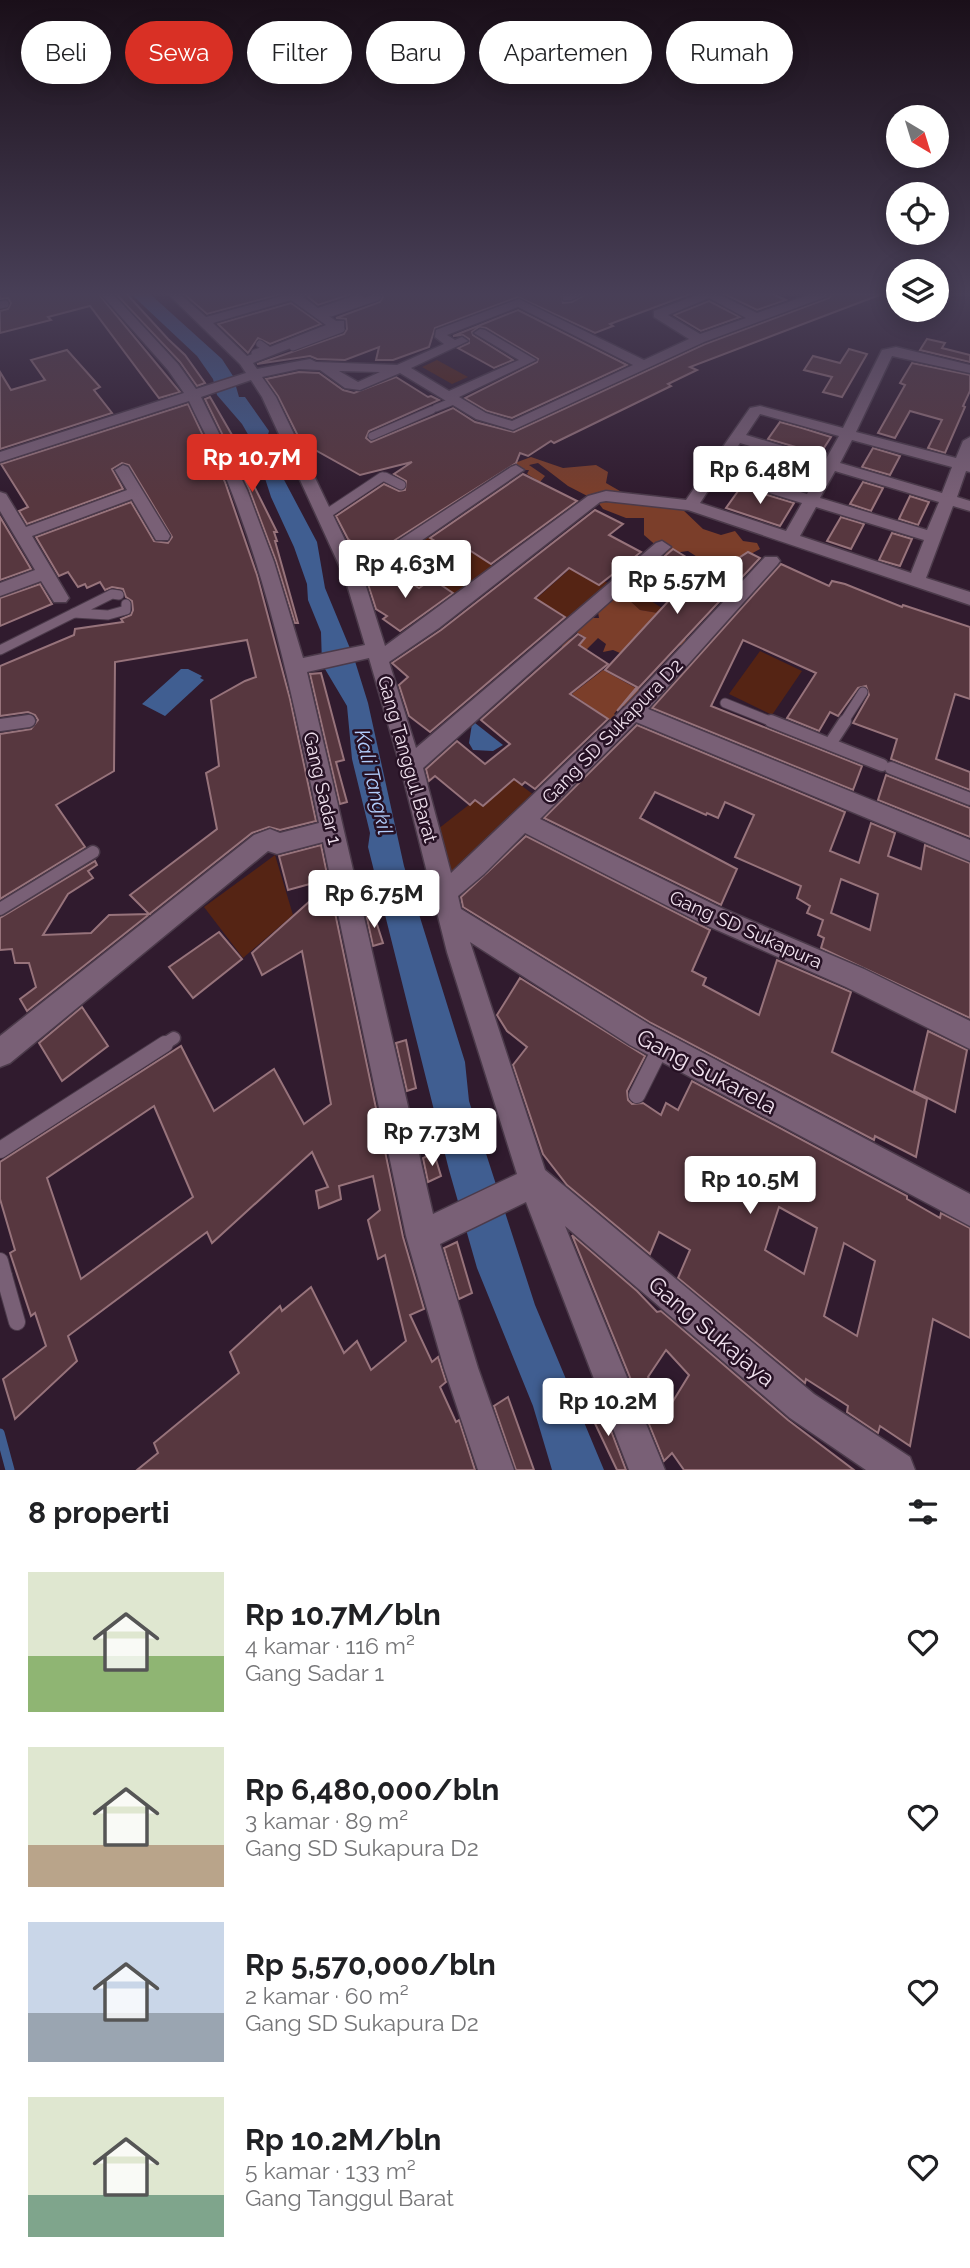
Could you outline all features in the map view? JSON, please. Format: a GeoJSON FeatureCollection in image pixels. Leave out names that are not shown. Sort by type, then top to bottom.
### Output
{"type":"FeatureCollection","features":[{"type":"Feature","properties":{"kind":"street","name":"Gang Sadar 1"},"geometry":{"type":"LineString","coordinates":[[168,362],[198,393],[239,490],[300,666],[333,830],[461,1368],[496,1470]]}},
{"type":"Feature","properties":{"kind":"street","name":"Gang Tanggul Barat"},"geometry":{"type":"LineString","coordinates":[[244,362],[269,397],[355,578],[375,653],[411,765],[460,952],[493,1058],[527,1185],[553,1237],[647,1470]]}},
{"type":"Feature","properties":{"kind":"street"},"geometry":{"type":"LineString","coordinates":[[0,457],[198,393],[259,362]]}},
{"type":"Feature","properties":{"kind":"street"},"geometry":{"type":"LineString","coordinates":[[249,366],[313,364],[356,386],[403,369],[412,362]]}},
{"type":"Feature","properties":{"kind":"street"},"geometry":{"type":"LineString","coordinates":[[453,398],[526,362]]}},
{"type":"Feature","properties":{"kind":"street"},"geometry":{"type":"LineString","coordinates":[[637,362],[642,364]]}},
{"type":"Feature","properties":{"kind":"street"},"geometry":{"type":"LineString","coordinates":[[403,369],[481,416],[513,426],[647,362]]}},
{"type":"Feature","properties":{"kind":"street"},"geometry":{"type":"LineString","coordinates":[[790,539],[885,362]]}},
{"type":"Feature","properties":{"kind":"street"},"geometry":{"type":"LineString","coordinates":[[938,362],[970,369]]}},
{"type":"Feature","properties":{"kind":"street"},"geometry":{"type":"LineString","coordinates":[[690,505],[755,411],[760,410],[966,465]]}},
{"type":"Feature","properties":{"kind":"street"},"geometry":{"type":"LineString","coordinates":[[736,437],[970,506]]}},
{"type":"Feature","properties":{"kind":"street"},"geometry":{"type":"LineString","coordinates":[[916,582],[947,499],[966,465],[970,441]]}},
{"type":"Feature","properties":{"kind":"street"},"geometry":{"type":"LineString","coordinates":[[123,470],[162,536]]}},
{"type":"Feature","properties":{"kind":"street"},"geometry":{"type":"LineString","coordinates":[[355,578],[516,470]]}},
{"type":"Feature","properties":{"kind":"street"},"geometry":{"type":"LineString","coordinates":[[713,471],[932,537]]}},
{"type":"Feature","properties":{"kind":"street"},"geometry":{"type":"LineString","coordinates":[[22,534],[137,492]]}},
{"type":"Feature","properties":{"kind":"street"},"geometry":{"type":"LineString","coordinates":[[300,666],[375,653],[432,623],[594,499],[613,496],[690,505],[970,598]]}},
{"type":"Feature","properties":{"kind":"street"},"geometry":{"type":"LineString","coordinates":[[0,497],[60,598]]}},
{"type":"Feature","properties":{"kind":"street"},"geometry":{"type":"LineString","coordinates":[[411,765],[662,547]]}},
{"type":"Feature","properties":{"kind":"street","name":"Gang SD Sukapura D2"},"geometry":{"type":"LineString","coordinates":[[449,904],[476,867],[633,712],[771,561]]}},
{"type":"Feature","properties":{"kind":"street"},"geometry":{"type":"LineString","coordinates":[[0,590],[45,573]]}},
{"type":"Feature","properties":{"kind":"street"},"geometry":{"type":"LineString","coordinates":[[633,712],[970,851]]}},
{"type":"Feature","properties":{"kind":"street","name":"Gang SD Sukapura"},"geometry":{"type":"LineString","coordinates":[[523,821],[710,915],[855,978],[970,1035]]}},
{"type":"Feature","properties":{"kind":"street"},"geometry":{"type":"LineString","coordinates":[[0,1053],[262,842],[270,839],[277,844],[333,830]]}},
{"type":"Feature","properties":{"kind":"street","name":"Gang Sukarela"},"geometry":{"type":"LineString","coordinates":[[449,904],[585,1003],[662,1047],[970,1211]]}},
{"type":"Feature","properties":{"kind":"street"},"geometry":{"type":"LineString","coordinates":[[429,1232],[527,1185]]}},
{"type":"Feature","properties":{"kind":"street","name":"Gang Sukajaya"},"geometry":{"type":"LineString","coordinates":[[527,1185],[802,1406],[897,1470]]}},
{"type":"Feature","properties":{"kind":"lane"},"geometry":{"type":"LineString","coordinates":[[249,366],[254,362]]}},
{"type":"Feature","properties":{"kind":"lane"},"geometry":{"type":"LineString","coordinates":[[372,436],[453,398]]}},
{"type":"Feature","properties":{"kind":"lane"},"geometry":{"type":"LineString","coordinates":[[325,515],[381,477],[401,485]]}},
{"type":"Feature","properties":{"kind":"lane"},"geometry":{"type":"LineString","coordinates":[[0,650],[112,594],[119,595]]}},
{"type":"Feature","properties":{"kind":"lane"},"geometry":{"type":"LineString","coordinates":[[74,613],[118,614],[126,610],[126,604]]}},
{"type":"Feature","properties":{"kind":"lane"},"geometry":{"type":"LineString","coordinates":[[830,744],[863,692]]}},
{"type":"Feature","properties":{"kind":"lane"},"geometry":{"type":"LineString","coordinates":[[725,703],[970,799]]}},
{"type":"Feature","properties":{"kind":"lane"},"geometry":{"type":"LineString","coordinates":[[0,725],[30,721]]}},
{"type":"Feature","properties":{"kind":"lane"},"geometry":{"type":"LineString","coordinates":[[0,909],[93,852]]}},
{"type":"Feature","properties":{"kind":"lane"},"geometry":{"type":"LineString","coordinates":[[0,1150],[174,1038]]}},
{"type":"Feature","properties":{"kind":"lane"},"geometry":{"type":"LineString","coordinates":[[637,1095],[662,1047]]}},
{"type":"Feature","properties":{"kind":"lane"},"geometry":{"type":"LineString","coordinates":[[1,1272],[17,1322]]}},
{"type":"Feature","properties":{"kind":"shaded area"},"geometry":{"type":"Polygon","coordinates":[[[440,362],[468,377],[452,384],[422,367],[440,362]]]}},
{"type":"Feature","properties":{"kind":"shaded area"},"geometry":{"type":"Polygon","coordinates":[[[531,457],[563,468],[596,465],[608,472],[606,483],[632,498],[681,508],[703,529],[721,535],[735,531],[743,541],[757,543],[760,549],[719,571],[688,551],[666,554],[644,535],[644,518],[626,518],[603,509],[597,501],[568,486],[538,463],[529,465],[545,476],[540,482],[527,474],[529,470],[496,470],[531,457]]]}},
{"type":"Feature","properties":{"kind":"shaded area"},"geometry":{"type":"Polygon","coordinates":[[[426,536],[458,555],[466,549],[496,568],[460,597],[432,579],[412,592],[409,590],[415,585],[385,564],[426,536]]]}},
{"type":"Feature","properties":{"kind":"shaded area"},"geometry":{"type":"Polygon","coordinates":[[[580,560],[586,578],[599,585],[604,581],[610,584],[573,621],[536,599],[580,560]]]}},
{"type":"Feature","properties":{"kind":"shaded area"},"geometry":{"type":"Polygon","coordinates":[[[657,560],[691,581],[683,587],[675,584],[651,601],[662,608],[658,613],[640,610],[629,600],[629,584],[657,560]]]}},
{"type":"Feature","properties":{"kind":"shaded area"},"geometry":{"type":"Polygon","coordinates":[[[629,584],[629,600],[640,610],[658,613],[686,640],[683,645],[674,646],[642,630],[620,653],[613,650],[603,652],[606,644],[598,638],[586,650],[565,650],[562,647],[563,642],[578,636],[579,645],[586,638],[575,631],[591,618],[599,618],[598,612],[629,584]]]}},
{"type":"Feature","properties":{"kind":"shaded area"},"geometry":{"type":"Polygon","coordinates":[[[760,651],[802,671],[772,715],[729,694],[760,651]]]}},
{"type":"Feature","properties":{"kind":"shaded area"},"geometry":{"type":"Polygon","coordinates":[[[603,670],[643,692],[631,708],[621,705],[614,714],[622,719],[616,724],[572,694],[603,670]]]}},
{"type":"Feature","properties":{"kind":"shaded area"},"geometry":{"type":"Polygon","coordinates":[[[514,780],[538,798],[452,877],[438,829],[475,800],[483,806],[514,780]]]}},
{"type":"Feature","properties":{"kind":"shaded area"},"geometry":{"type":"Polygon","coordinates":[[[275,855],[293,915],[243,958],[204,907],[275,855]]]}},
{"type":"Feature","properties":{"kind":"water","name":"Kali Tangkil"},"geometry":{"type":"Polygon","coordinates":[[[201,362],[224,362],[233,376],[239,397],[245,397],[269,431],[267,438],[283,467],[282,476],[317,542],[325,588],[354,658],[368,703],[404,866],[465,1062],[469,1101],[535,1305],[604,1470],[552,1470],[533,1406],[477,1268],[449,1170],[368,847],[370,833],[352,759],[347,706],[322,664],[321,632],[308,600],[307,584],[294,547],[271,497],[261,466],[261,457],[242,424],[217,395],[213,379],[201,362]]]}},
{"type":"Feature","properties":{"kind":"water"},"geometry":{"type":"Polygon","coordinates":[[[181,669],[188,669],[202,676],[200,678],[204,680],[165,716],[142,704],[181,669]]]}},
{"type":"Feature","properties":{"kind":"water"},"geometry":{"type":"Polygon","coordinates":[[[475,723],[503,745],[493,751],[473,750],[469,743],[472,724],[475,723]]]}},
{"type":"Feature","properties":{"kind":"building"},"geometry":{"type":"Polygon","coordinates":[[[32,362],[77,362],[100,387],[94,390],[112,413],[0,449],[0,372],[11,390],[45,380],[32,362]]]}},
{"type":"Feature","properties":{"kind":"building"},"geometry":{"type":"Polygon","coordinates":[[[132,362],[155,362],[180,392],[159,398],[132,362]]]}},
{"type":"Feature","properties":{"kind":"building"},"geometry":{"type":"Polygon","coordinates":[[[180,362],[190,362],[205,383],[197,386],[180,362]]]}},
{"type":"Feature","properties":{"kind":"building"},"geometry":{"type":"Polygon","coordinates":[[[482,362],[509,362],[494,368],[482,362]]]}},
{"type":"Feature","properties":{"kind":"building"},"geometry":{"type":"Polygon","coordinates":[[[537,362],[620,362],[627,365],[512,418],[487,411],[465,398],[537,362]]]}},
{"type":"Feature","properties":{"kind":"building"},"geometry":{"type":"Polygon","coordinates":[[[667,362],[704,362],[690,367],[697,370],[668,384],[671,386],[554,443],[551,441],[528,456],[520,453],[516,463],[359,563],[352,548],[356,545],[348,539],[336,516],[384,484],[399,491],[405,490],[406,481],[394,474],[412,462],[360,475],[301,442],[278,396],[266,379],[299,372],[319,373],[343,390],[354,393],[396,377],[428,397],[439,400],[369,431],[366,438],[371,442],[453,408],[475,422],[514,432],[667,362]]]}},
{"type":"Feature","properties":{"kind":"building"},"geometry":{"type":"Polygon","coordinates":[[[809,362],[863,362],[842,397],[823,392],[832,377],[804,370],[809,362]]]}},
{"type":"Feature","properties":{"kind":"building"},"geometry":{"type":"Polygon","coordinates":[[[912,363],[970,375],[970,391],[963,406],[965,407],[945,453],[928,448],[942,420],[910,411],[895,438],[878,433],[905,385],[900,383],[912,363]]]}},
{"type":"Feature","properties":{"kind":"building"},"geometry":{"type":"Polygon","coordinates":[[[210,397],[239,447],[255,483],[253,484],[277,532],[274,532],[275,541],[298,623],[295,623],[276,561],[249,489],[205,399],[210,397]]]}},
{"type":"Feature","properties":{"kind":"building"},"geometry":{"type":"Polygon","coordinates":[[[188,404],[225,482],[257,575],[290,699],[316,821],[280,830],[269,827],[252,833],[27,1011],[20,999],[36,987],[29,963],[15,963],[12,949],[0,950],[0,918],[95,861],[97,865],[88,871],[93,878],[68,894],[43,935],[91,933],[109,915],[149,914],[130,895],[217,829],[206,773],[219,766],[211,700],[256,677],[247,640],[115,662],[114,771],[56,805],[85,847],[0,899],[0,734],[31,729],[38,720],[28,712],[0,716],[0,666],[74,635],[75,629],[123,622],[121,619],[131,615],[133,610],[132,601],[126,597],[123,589],[112,587],[105,590],[100,582],[87,588],[85,584],[78,587],[68,572],[59,576],[36,537],[131,502],[154,541],[168,543],[172,537],[129,465],[122,463],[112,469],[123,489],[27,524],[19,511],[28,507],[1,464],[188,404]]]}},
{"type":"Feature","properties":{"kind":"building"},"geometry":{"type":"Polygon","coordinates":[[[780,422],[831,437],[820,454],[768,439],[780,422]]]}},
{"type":"Feature","properties":{"kind":"building"},"geometry":{"type":"Polygon","coordinates":[[[873,448],[900,456],[890,475],[862,467],[873,448]]]}},
{"type":"Feature","properties":{"kind":"building"},"geometry":{"type":"Polygon","coordinates":[[[762,452],[813,467],[799,489],[750,474],[748,472],[762,452]]]}},
{"type":"Feature","properties":{"kind":"building"},"geometry":{"type":"Polygon","coordinates":[[[523,474],[577,501],[491,564],[466,548],[458,554],[430,538],[523,474]]]}},
{"type":"Feature","properties":{"kind":"building"},"geometry":{"type":"Polygon","coordinates":[[[863,482],[883,488],[871,511],[850,504],[863,482]]]}},
{"type":"Feature","properties":{"kind":"building"},"geometry":{"type":"Polygon","coordinates":[[[741,487],[794,503],[780,526],[726,508],[741,487]]]}},
{"type":"Feature","properties":{"kind":"building"},"geometry":{"type":"Polygon","coordinates":[[[910,496],[929,502],[918,525],[899,519],[910,496]]]}},
{"type":"Feature","properties":{"kind":"building"},"geometry":{"type":"Polygon","coordinates":[[[595,510],[623,524],[609,535],[641,552],[599,585],[569,568],[535,598],[565,617],[430,732],[409,716],[399,685],[408,677],[392,663],[441,630],[595,510]]]}},
{"type":"Feature","properties":{"kind":"building"},"geometry":{"type":"Polygon","coordinates":[[[0,517],[31,569],[0,580],[0,517]]]}},
{"type":"Feature","properties":{"kind":"building"},"geometry":{"type":"Polygon","coordinates":[[[841,517],[864,524],[851,549],[827,541],[841,517]]]}},
{"type":"Feature","properties":{"kind":"building"},"geometry":{"type":"Polygon","coordinates":[[[892,533],[912,539],[900,566],[879,560],[892,533]]]}},
{"type":"Feature","properties":{"kind":"building"},"geometry":{"type":"Polygon","coordinates":[[[673,549],[714,574],[748,552],[760,558],[617,711],[637,687],[605,670],[673,596],[692,581],[659,561],[673,549]]]}},
{"type":"Feature","properties":{"kind":"building"},"geometry":{"type":"Polygon","coordinates":[[[781,564],[829,586],[832,581],[845,584],[902,607],[903,605],[970,627],[970,699],[955,694],[936,759],[970,772],[970,790],[891,759],[897,739],[853,723],[869,695],[866,686],[858,688],[838,716],[830,712],[819,731],[787,718],[816,673],[743,640],[711,706],[862,766],[853,790],[652,708],[781,564]]]}},
{"type":"Feature","properties":{"kind":"building"},"geometry":{"type":"Polygon","coordinates":[[[380,572],[404,588],[411,583],[419,588],[432,579],[453,593],[400,631],[383,619],[387,616],[376,609],[367,581],[380,572]]]}},
{"type":"Feature","properties":{"kind":"building"},"geometry":{"type":"Polygon","coordinates":[[[40,584],[52,604],[0,626],[0,598],[40,584]]]}},
{"type":"Feature","properties":{"kind":"building"},"geometry":{"type":"Polygon","coordinates":[[[578,634],[585,638],[579,645],[608,664],[570,694],[608,719],[535,789],[514,779],[483,806],[475,800],[470,805],[435,776],[429,781],[426,769],[457,741],[485,764],[510,744],[481,720],[578,634]]]}},
{"type":"Feature","properties":{"kind":"building"},"geometry":{"type":"Polygon","coordinates":[[[321,673],[344,760],[336,762],[347,802],[340,804],[310,674],[321,673]]]}},
{"type":"Feature","properties":{"kind":"building"},"geometry":{"type":"Polygon","coordinates":[[[637,725],[845,812],[830,851],[859,863],[871,823],[895,833],[888,856],[921,869],[925,845],[970,863],[970,1018],[821,948],[824,938],[818,935],[823,920],[807,913],[810,906],[797,898],[801,886],[735,857],[754,815],[725,802],[718,818],[655,792],[640,818],[737,869],[721,905],[544,818],[637,725]],[[841,879],[831,913],[870,930],[878,894],[841,879]]]}},
{"type":"Feature","properties":{"kind":"building"},"geometry":{"type":"Polygon","coordinates":[[[886,775],[970,808],[970,837],[878,800],[886,775]]]}},
{"type":"Feature","properties":{"kind":"building"},"geometry":{"type":"Polygon","coordinates":[[[526,836],[710,930],[692,971],[706,978],[703,985],[759,1015],[777,960],[851,992],[832,1052],[927,1099],[916,1157],[875,1136],[874,1140],[651,1023],[463,907],[461,897],[526,836]]]}},
{"type":"Feature","properties":{"kind":"building"},"geometry":{"type":"Polygon","coordinates":[[[321,845],[328,879],[288,890],[279,856],[321,845]]]}},
{"type":"Feature","properties":{"kind":"building"},"geometry":{"type":"Polygon","coordinates":[[[329,884],[403,1237],[424,1309],[410,1315],[432,1362],[438,1357],[446,1382],[440,1387],[456,1422],[459,1420],[475,1470],[137,1470],[158,1453],[154,1443],[239,1373],[230,1352],[280,1306],[282,1311],[311,1287],[344,1353],[357,1341],[371,1370],[406,1341],[385,1255],[378,1259],[368,1220],[380,1210],[373,1176],[339,1186],[341,1199],[319,1208],[316,1191],[328,1187],[312,1152],[212,1243],[207,1232],[68,1336],[77,1361],[15,1419],[3,1379],[46,1346],[35,1313],[31,1316],[10,1253],[15,1250],[0,1199],[0,1162],[181,1046],[214,1111],[274,1069],[304,1124],[331,1104],[302,951],[262,975],[252,953],[329,884]],[[154,1106],[47,1178],[81,1279],[193,1197],[154,1106]]]}},
{"type":"Feature","properties":{"kind":"building"},"geometry":{"type":"Polygon","coordinates":[[[373,912],[383,943],[373,946],[366,914],[373,912]]]}},
{"type":"Feature","properties":{"kind":"building"},"geometry":{"type":"Polygon","coordinates":[[[219,932],[242,959],[193,998],[169,967],[219,932]]]}},
{"type":"Feature","properties":{"kind":"building"},"geometry":{"type":"Polygon","coordinates":[[[520,978],[645,1056],[627,1091],[628,1100],[632,1104],[643,1103],[661,1115],[666,1103],[678,1110],[692,1081],[907,1196],[907,1199],[940,1218],[941,1213],[970,1228],[970,1338],[933,1319],[910,1446],[880,1426],[878,1433],[847,1412],[848,1406],[806,1379],[805,1383],[678,1278],[690,1250],[659,1232],[650,1254],[567,1185],[543,1154],[513,1065],[527,1047],[507,1031],[497,1015],[520,978]],[[779,1207],[765,1250],[804,1274],[817,1228],[779,1207]],[[844,1243],[824,1316],[857,1336],[875,1261],[844,1243]]]}},
{"type":"Feature","properties":{"kind":"building"},"geometry":{"type":"Polygon","coordinates":[[[82,1007],[108,1046],[62,1081],[39,1043],[82,1007]]]}},
{"type":"Feature","properties":{"kind":"building"},"geometry":{"type":"Polygon","coordinates":[[[928,1031],[967,1050],[955,1112],[914,1091],[928,1031]]]}},
{"type":"Feature","properties":{"kind":"building"},"geometry":{"type":"Polygon","coordinates":[[[406,1040],[416,1088],[407,1091],[396,1043],[406,1040]]]}},
{"type":"Feature","properties":{"kind":"building"},"geometry":{"type":"Polygon","coordinates":[[[434,1153],[441,1176],[428,1182],[423,1158],[434,1153]]]}},
{"type":"Feature","properties":{"kind":"building"},"geometry":{"type":"Polygon","coordinates":[[[572,1235],[637,1291],[657,1312],[661,1311],[788,1420],[854,1470],[684,1470],[672,1453],[664,1461],[572,1235]],[[666,1350],[648,1377],[670,1406],[689,1375],[666,1350]]]}},
{"type":"Feature","properties":{"kind":"building"},"geometry":{"type":"Polygon","coordinates":[[[457,1242],[472,1293],[459,1299],[444,1248],[457,1242]]]}},
{"type":"Feature","properties":{"kind":"building"},"geometry":{"type":"Polygon","coordinates":[[[508,1397],[534,1470],[516,1470],[494,1406],[508,1397]]]}},
{"type":"Feature","properties":{"kind":"building"},"geometry":{"type":"Polygon","coordinates":[[[602,1407],[626,1470],[617,1470],[591,1415],[602,1407]]]}},
{"type":"Feature","properties":{"kind":"waterway"},"geometry":{"type":"LineString","coordinates":[[0,1433],[10,1470]]}}]}
